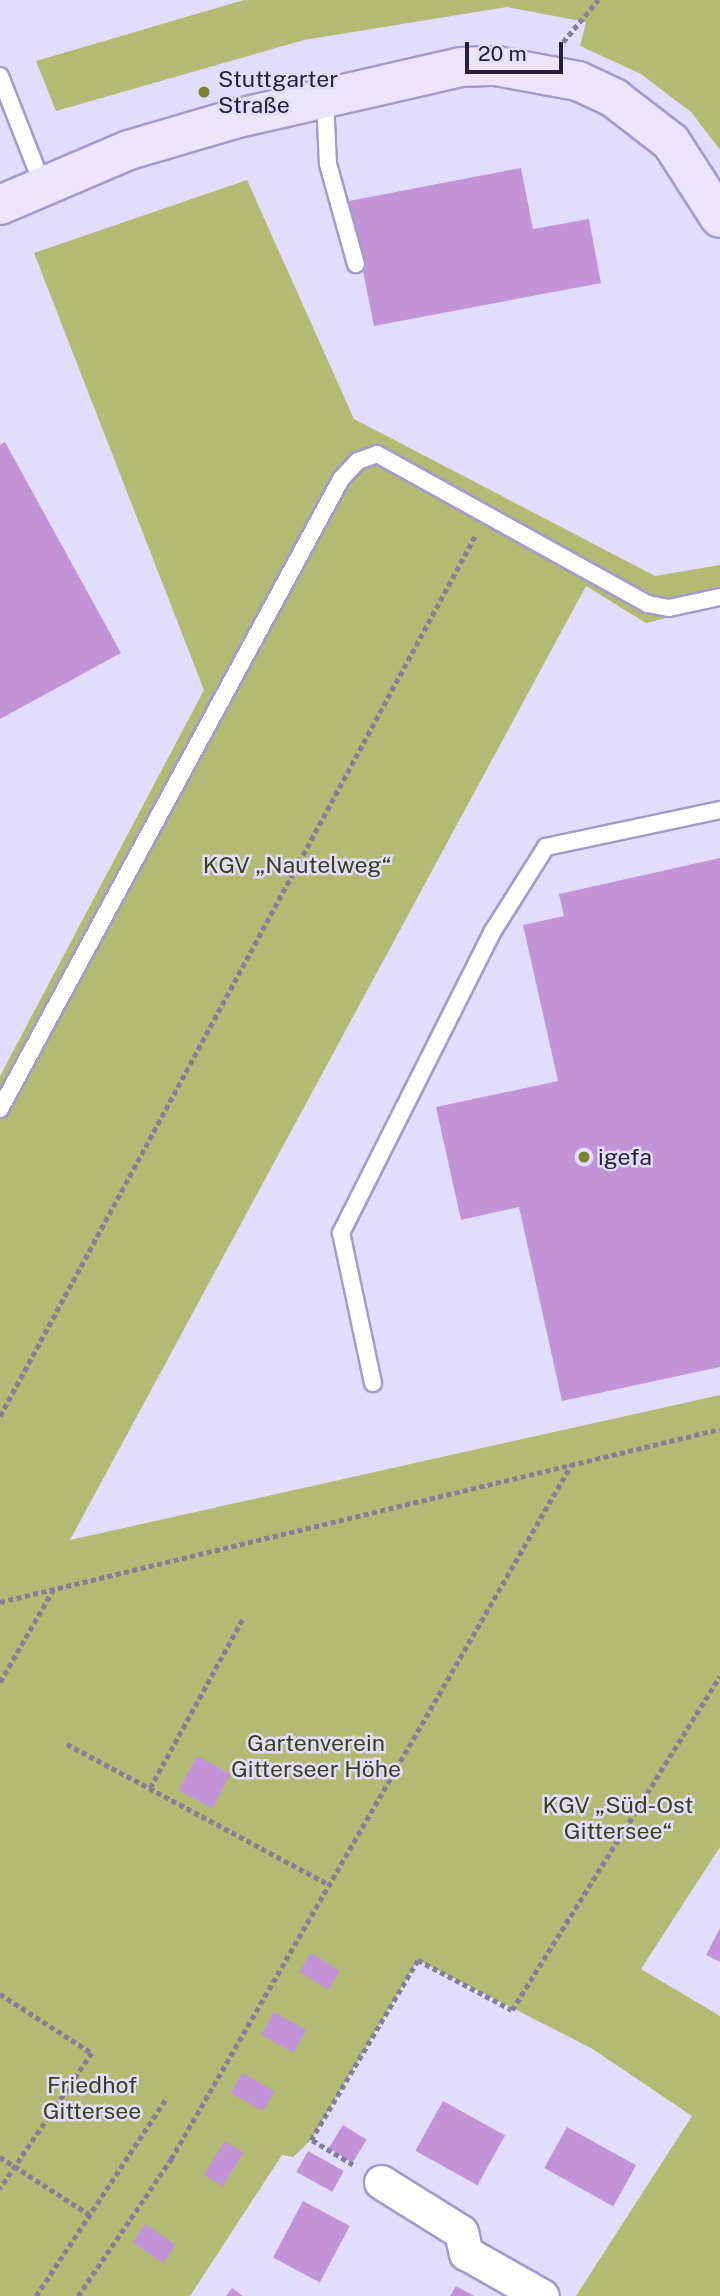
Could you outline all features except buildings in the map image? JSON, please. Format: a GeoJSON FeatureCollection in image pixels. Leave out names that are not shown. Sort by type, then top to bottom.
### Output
{"type":"FeatureCollection","features":[{"type":"Feature","properties":{"kind":"main road"},"geometry":{"type":"LineString","coordinates":[[0,205],[42,183],[208,126],[461,66],[540,71],[614,98],[671,142],[720,218]]}},
{"type":"Feature","properties":{"kind":"street"},"geometry":{"type":"LineString","coordinates":[[381,2182],[461,2232],[466,2253],[542,2296]]}},
{"type":"Feature","properties":{"kind":"lane"},"geometry":{"type":"LineString","coordinates":[[0,76],[42,183]]}},
{"type":"Feature","properties":{"kind":"lane"},"geometry":{"type":"LineString","coordinates":[[325,99],[328,164],[356,264]]}},
{"type":"Feature","properties":{"kind":"lane"},"geometry":{"type":"LineString","coordinates":[[0,1109],[341,479],[377,454],[648,604],[669,608],[720,597]]}},
{"type":"Feature","properties":{"kind":"lane"},"geometry":{"type":"LineString","coordinates":[[373,1383],[341,1233],[493,931],[546,847],[720,810]]}},
{"type":"Feature","properties":{"kind":"path"},"geometry":{"type":"LineString","coordinates":[[540,71],[598,0]]}},
{"type":"Feature","properties":{"kind":"path"},"geometry":{"type":"LineString","coordinates":[[0,1416],[487,517]]}},
{"type":"Feature","properties":{"kind":"path"},"geometry":{"type":"LineString","coordinates":[[0,1602],[720,1429]]}},
{"type":"Feature","properties":{"kind":"path"},"geometry":{"type":"LineString","coordinates":[[78,2296],[171,2159],[571,1465]]}},
{"type":"Feature","properties":{"kind":"path"},"geometry":{"type":"LineString","coordinates":[[0,1682],[53,1590]]}},
{"type":"Feature","properties":{"kind":"path"},"geometry":{"type":"LineString","coordinates":[[149,1788],[242,1620]]}},
{"type":"Feature","properties":{"kind":"path"},"geometry":{"type":"LineString","coordinates":[[381,2182],[311,2140],[418,1960],[512,2010],[720,1676]]}},
{"type":"Feature","properties":{"kind":"path"},"geometry":{"type":"LineString","coordinates":[[67,1744],[328,1884]]}},
{"type":"Feature","properties":{"kind":"path"},"geometry":{"type":"LineString","coordinates":[[0,1994],[92,2053],[0,2189]]}},
{"type":"Feature","properties":{"kind":"path"},"geometry":{"type":"LineString","coordinates":[[36,2296],[167,2097]]}},
{"type":"Feature","properties":{"kind":"path"},"geometry":{"type":"LineString","coordinates":[[0,2158],[90,2215]]}},
{"type":"Feature","properties":{"kind":"green space"},"geometry":{"type":"Polygon","coordinates":[[[244,0],[720,0],[720,150],[691,112],[641,74],[580,46],[586,22],[507,7],[304,40],[56,111],[36,61],[244,0]]]}},
{"type":"Feature","properties":{"kind":"green space"},"geometry":{"type":"Polygon","coordinates":[[[247,180],[354,419],[655,576],[720,565],[720,604],[646,623],[586,586],[70,1540],[720,1395],[720,1847],[641,1969],[720,2016],[720,2296],[576,2296],[692,2116],[591,2048],[418,1960],[311,2140],[293,2157],[282,2155],[190,2296],[0,2296],[0,1076],[204,690],[34,253],[247,180]]]}},
{"type":"Feature","properties":{"kind":"place","name":"Stuttgarter Straße"},"geometry":{"type":"Point","coordinates":[204,92]}},
{"type":"Feature","properties":{"kind":"place","name":"igefa"},"geometry":{"type":"Point","coordinates":[584,1157]}},
{"type":"Feature","properties":{"kind":"park label","name":"KGV „Nautelweg“"},"geometry":{"type":"Point","coordinates":[297,865]}},
{"type":"Feature","properties":{"kind":"park label","name":"Gartenverein Gitterseer Höhe"},"geometry":{"type":"Point","coordinates":[316,1756]}},
{"type":"Feature","properties":{"kind":"park label","name":"KGV „Süd-Ost Gittersee“"},"geometry":{"type":"Point","coordinates":[618,1818]}},
{"type":"Feature","properties":{"kind":"park label","name":"Friedhof Gittersee"},"geometry":{"type":"Point","coordinates":[92,2098]}}]}
